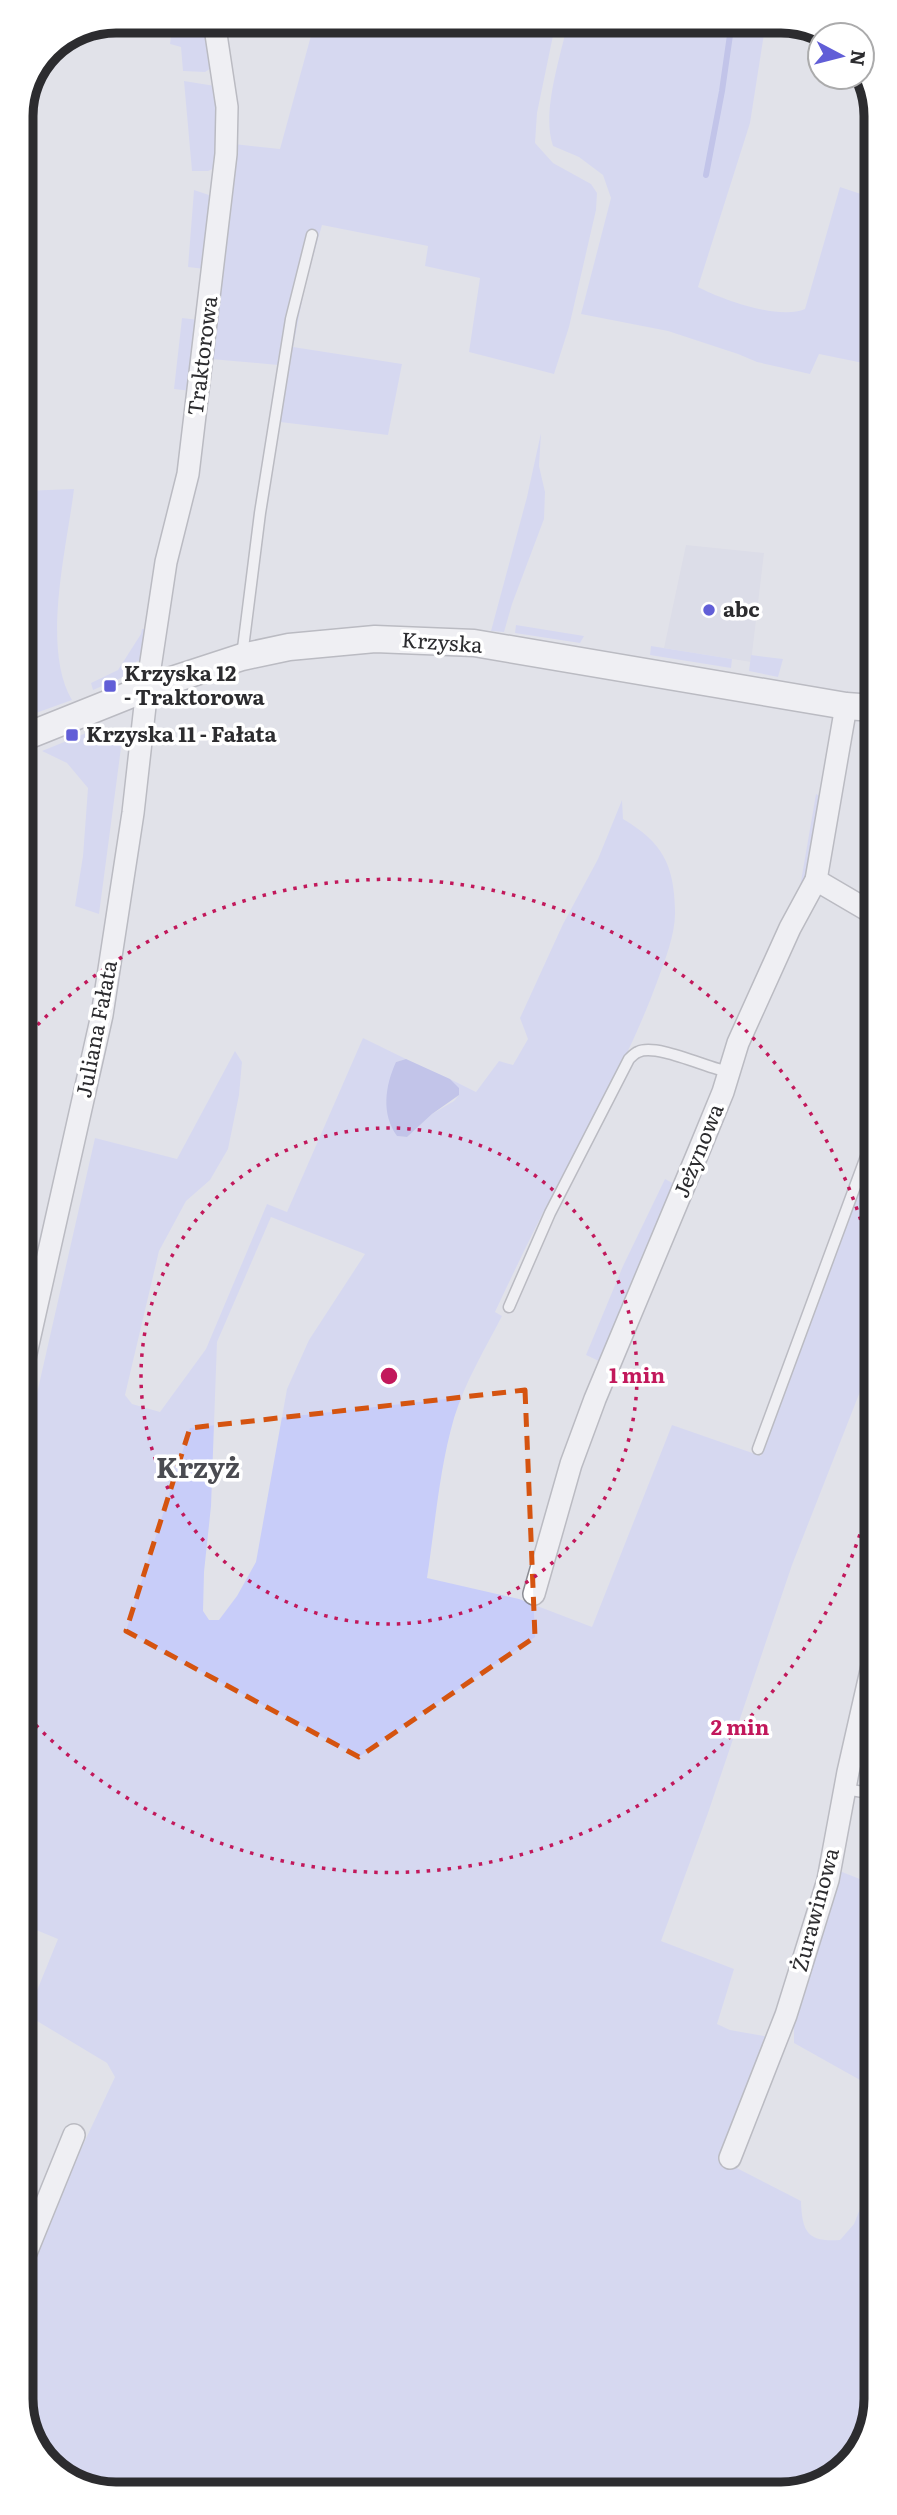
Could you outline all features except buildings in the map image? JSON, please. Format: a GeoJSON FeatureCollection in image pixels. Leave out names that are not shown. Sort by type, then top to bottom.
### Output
{"type":"FeatureCollection","features":[{"type":"Feature","properties":{"kind":"street","name":"Traktorowa"},"geometry":{"type":"LineString","coordinates":[[147,688],[166,562],[187,474],[226,155],[227,107],[216,33]]}},
{"type":"Feature","properties":{"kind":"street","name":"Krzyska"},"geometry":{"type":"LineString","coordinates":[[33,734],[147,688],[242,657],[321,643],[375,639],[436,640],[506,648],[864,707]]}},
{"type":"Feature","properties":{"kind":"street","name":"Juliana Fałata"},"geometry":{"type":"LineString","coordinates":[[33,1322],[102,1015],[133,813],[147,688]]}},
{"type":"Feature","properties":{"kind":"street","name":"Jeżynowa"},"geometry":{"type":"LineString","coordinates":[[534,1594],[571,1464],[595,1399],[691,1171],[738,1043],[816,880],[846,706]]}},
{"type":"Feature","properties":{"kind":"street"},"geometry":{"type":"LineString","coordinates":[[816,880],[864,908]]}},
{"type":"Feature","properties":{"kind":"street","name":"Żurawinowa"},"geometry":{"type":"LineString","coordinates":[[730,2158],[786,2015],[825,1892],[864,1703]]}},
{"type":"Feature","properties":{"kind":"street"},"geometry":{"type":"LineString","coordinates":[[33,2236],[74,2135]]}},
{"type":"Feature","properties":{"kind":"lane"},"geometry":{"type":"LineString","coordinates":[[242,657],[260,513],[291,319],[312,235]]}},
{"type":"Feature","properties":{"kind":"lane"},"geometry":{"type":"LineString","coordinates":[[509,1307],[550,1213],[629,1059],[638,1051],[652,1050],[729,1072]]}},
{"type":"Feature","properties":{"kind":"lane"},"geometry":{"type":"LineString","coordinates":[[758,1448],[864,1162]]}},
{"type":"Feature","properties":{"kind":"lane"},"geometry":{"type":"LineString","coordinates":[[845,1789],[864,1792]]}},
{"type":"Feature","properties":{"kind":"highlighted area"},"geometry":{"type":"Polygon","coordinates":[[[525,1390],[535,1637],[359,1757],[126,1631],[190,1428],[525,1390]]]}},
{"type":"Feature","properties":{"kind":"shaded area"},"geometry":{"type":"Polygon","coordinates":[[[171,33],[208,33],[213,67],[205,72],[183,71],[181,47],[170,44],[171,33]]]}},
{"type":"Feature","properties":{"kind":"shaded area"},"geometry":{"type":"Polygon","coordinates":[[[312,33],[554,33],[537,113],[535,143],[553,163],[591,184],[597,193],[596,210],[569,327],[554,374],[469,352],[480,278],[425,266],[428,246],[322,225],[305,285],[293,347],[402,364],[388,435],[280,422],[289,366],[211,359],[234,144],[280,149],[312,33]]]}},
{"type":"Feature","properties":{"kind":"shaded area"},"geometry":{"type":"Polygon","coordinates":[[[565,33],[764,33],[750,123],[698,287],[751,307],[781,312],[805,309],[840,187],[864,195],[864,363],[819,354],[810,374],[757,362],[668,331],[581,314],[611,198],[603,175],[579,157],[553,146],[549,117],[565,33]]]}},
{"type":"Feature","properties":{"kind":"shaded area"},"geometry":{"type":"Polygon","coordinates":[[[184,81],[215,86],[220,94],[218,167],[208,171],[192,171],[184,81]]]}},
{"type":"Feature","properties":{"kind":"shaded area"},"geometry":{"type":"Polygon","coordinates":[[[194,190],[209,195],[213,203],[205,269],[188,267],[194,190]]]}},
{"type":"Feature","properties":{"kind":"shaded area"},"geometry":{"type":"Polygon","coordinates":[[[182,318],[199,320],[192,391],[174,389],[182,318]]]}},
{"type":"Feature","properties":{"kind":"shaded area"},"geometry":{"type":"Polygon","coordinates":[[[541,433],[539,466],[545,492],[544,519],[504,632],[491,631],[527,497],[541,433]]]}},
{"type":"Feature","properties":{"kind":"shaded area"},"geometry":{"type":"Polygon","coordinates":[[[74,489],[62,568],[57,626],[58,653],[63,678],[72,700],[33,714],[33,491],[74,489]]]}},
{"type":"Feature","properties":{"kind":"shaded area"},"geometry":{"type":"Polygon","coordinates":[[[686,545],[764,553],[751,662],[664,648],[686,545]]]}},
{"type":"Feature","properties":{"kind":"shaded area"},"geometry":{"type":"Polygon","coordinates":[[[516,625],[584,636],[580,643],[515,633],[516,625]]]}},
{"type":"Feature","properties":{"kind":"shaded area"},"geometry":{"type":"Polygon","coordinates":[[[142,629],[150,629],[144,661],[137,661],[128,675],[93,690],[91,683],[118,670],[142,629]]]}},
{"type":"Feature","properties":{"kind":"shaded area"},"geometry":{"type":"Polygon","coordinates":[[[651,646],[732,659],[731,668],[650,655],[651,646]]]}},
{"type":"Feature","properties":{"kind":"shaded area"},"geometry":{"type":"Polygon","coordinates":[[[751,655],[783,659],[778,677],[749,671],[751,655]]]}},
{"type":"Feature","properties":{"kind":"shaded area"},"geometry":{"type":"Polygon","coordinates":[[[101,727],[116,734],[121,748],[99,914],[75,906],[83,856],[88,788],[67,763],[42,751],[101,727]]]}},
{"type":"Feature","properties":{"kind":"shaded area"},"geometry":{"type":"Polygon","coordinates":[[[816,794],[824,799],[815,859],[799,893],[816,794]]]}},
{"type":"Feature","properties":{"kind":"shaded area"},"geometry":{"type":"Polygon","coordinates":[[[622,800],[623,819],[647,836],[668,867],[675,910],[672,937],[635,1036],[516,1267],[495,1312],[502,1316],[476,1366],[454,1418],[438,1498],[427,1578],[519,1599],[592,1627],[672,1425],[761,1456],[864,1174],[864,1381],[792,1565],[708,1813],[661,1941],[734,1969],[717,2024],[730,2030],[769,2037],[721,2160],[801,2201],[805,2228],[814,2237],[821,2239],[840,2240],[854,2224],[864,2199],[864,2399],[859,2425],[847,2449],[827,2468],[802,2479],[781,2482],[111,2482],[95,2479],[70,2468],[50,2449],[36,2420],[33,2399],[33,2260],[65,2183],[115,2077],[107,2063],[33,2019],[33,2000],[58,1939],[33,1929],[33,1411],[95,1138],[177,1159],[235,1051],[242,1062],[239,1095],[228,1149],[210,1180],[186,1201],[159,1251],[125,1395],[132,1404],[160,1412],[206,1349],[267,1204],[287,1212],[363,1038],[406,1059],[396,1062],[391,1126],[398,1136],[407,1137],[432,1114],[459,1095],[459,1089],[450,1079],[476,1092],[499,1061],[513,1065],[528,1039],[520,1018],[563,924],[598,859],[622,800]],[[271,1217],[217,1342],[211,1506],[204,1572],[203,1611],[209,1620],[219,1620],[237,1596],[256,1562],[287,1389],[309,1340],[365,1254],[271,1217]]]}},
{"type":"Feature","properties":{"kind":"shaded area"},"geometry":{"type":"Polygon","coordinates":[[[665,1179],[678,1186],[601,1362],[586,1355],[623,1266],[665,1179]]]}},
{"type":"Feature","properties":{"kind":"shaded area"},"geometry":{"type":"Polygon","coordinates":[[[837,1870],[864,1881],[864,2082],[794,2043],[794,2020],[837,1870]]]}},
{"type":"Feature","properties":{"kind":"water"},"geometry":{"type":"Polygon","coordinates":[[[406,1059],[450,1079],[459,1088],[459,1095],[432,1114],[407,1137],[397,1136],[389,1119],[386,1100],[396,1062],[406,1059]]]}},
{"type":"Feature","properties":{"kind":"waterway"},"geometry":{"type":"LineString","coordinates":[[706,175],[730,33]]}},
{"type":"Feature","properties":{"kind":"place","name":"abc"},"geometry":{"type":"Point","coordinates":[709,610]}},
{"type":"Feature","properties":{"kind":"place","name":"Krzyska 12 - Traktorowa"},"geometry":{"type":"Point","coordinates":[110,686]}},
{"type":"Feature","properties":{"kind":"place","name":"Krzyska 11 - Fałata"},"geometry":{"type":"Point","coordinates":[72,735]}},
{"type":"Feature","properties":{"kind":"district","name":"Krzyż"},"geometry":{"type":"Point","coordinates":[198,1468]}}]}
